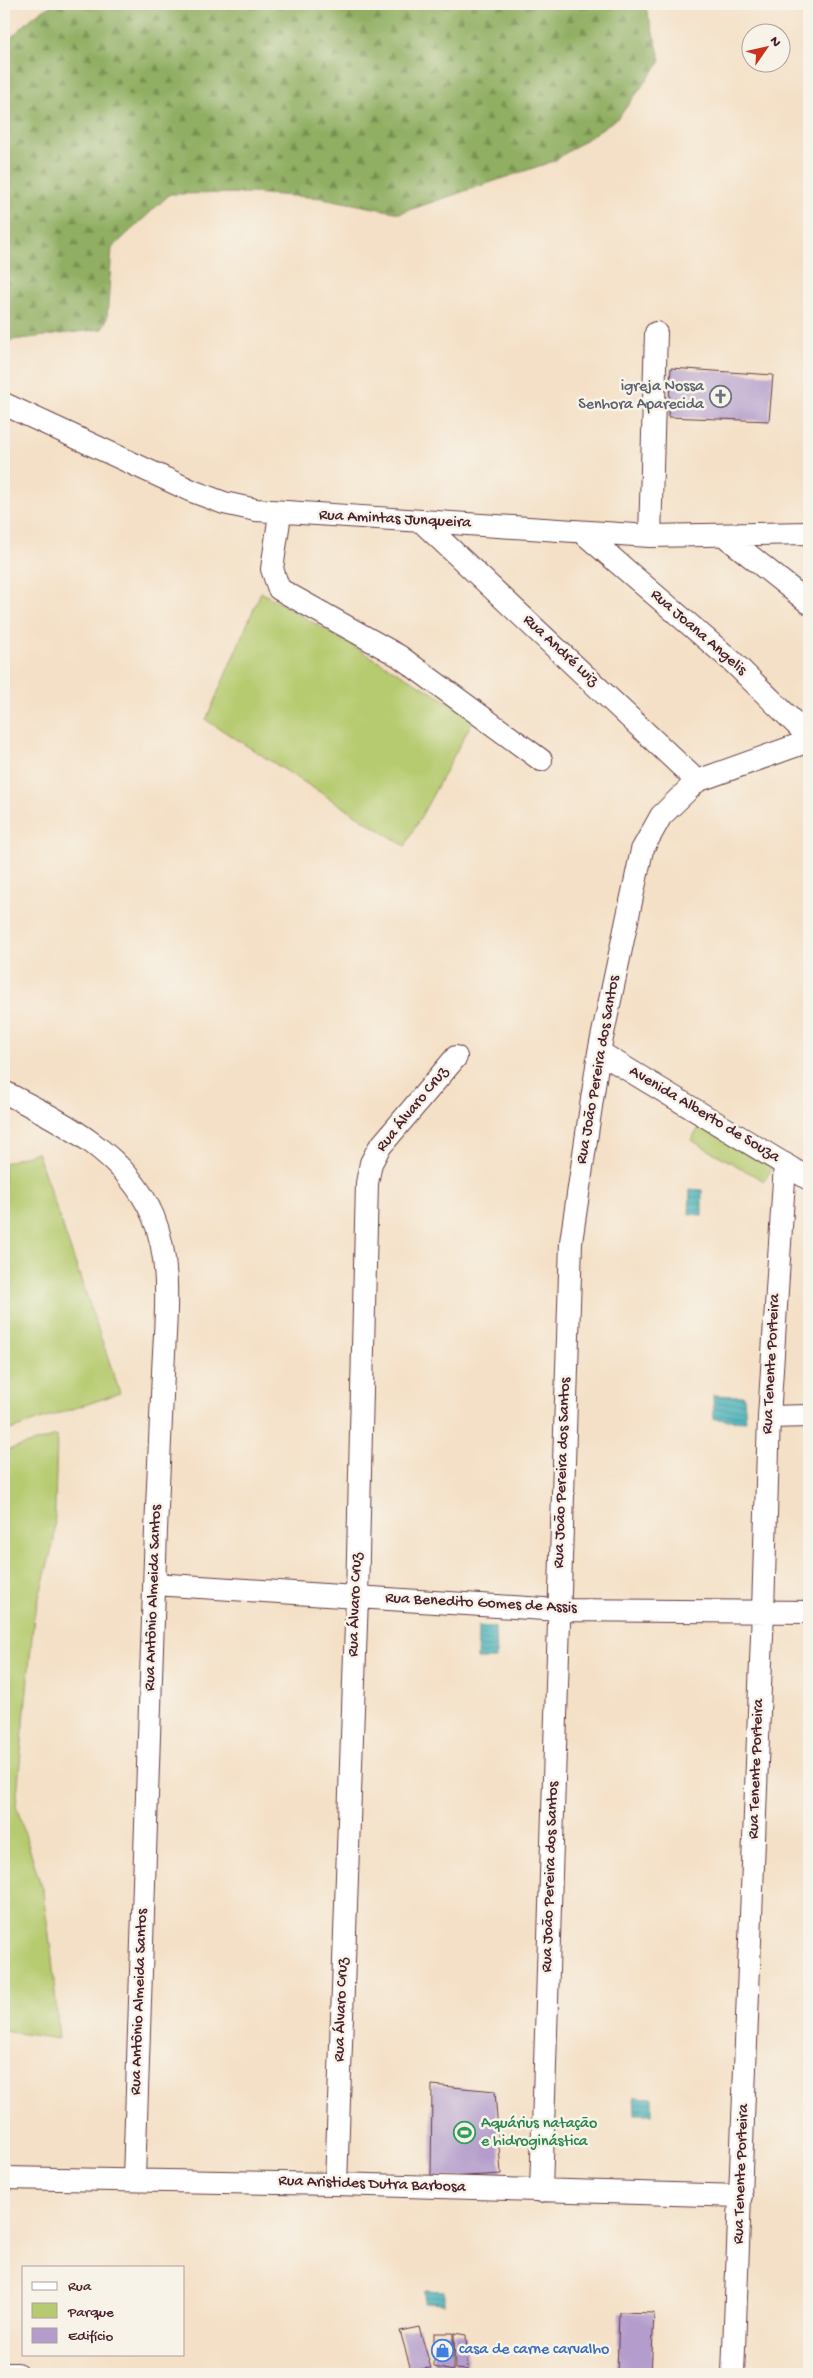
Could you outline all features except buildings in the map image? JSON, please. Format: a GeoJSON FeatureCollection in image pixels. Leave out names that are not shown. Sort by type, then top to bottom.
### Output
{"type":"FeatureCollection","features":[{"type":"Feature","properties":{"kind":"street"},"geometry":{"type":"LineString","coordinates":[[650,536],[656,333]]}},
{"type":"Feature","properties":{"kind":"street","name":"Rua Amintas Junqueira"},"geometry":{"type":"LineString","coordinates":[[4,404],[192,491],[224,503],[280,514],[650,536],[809,533]]}},
{"type":"Feature","properties":{"kind":"street"},"geometry":{"type":"LineString","coordinates":[[280,514],[272,570],[274,580],[279,589],[399,656],[541,760]]}},
{"type":"Feature","properties":{"kind":"street","name":"Rua André Luiz"},"geometry":{"type":"LineString","coordinates":[[422,522],[697,781]]}},
{"type":"Feature","properties":{"kind":"street","name":"Rua Joana Angelis"},"geometry":{"type":"LineString","coordinates":[[582,532],[733,662],[809,739]]}},
{"type":"Feature","properties":{"kind":"street"},"geometry":{"type":"LineString","coordinates":[[725,536],[809,603]]}},
{"type":"Feature","properties":{"kind":"street"},"geometry":{"type":"LineString","coordinates":[[697,781],[809,739]]}},
{"type":"Feature","properties":{"kind":"street","name":"Rua João Pereira dos Santos"},"geometry":{"type":"LineString","coordinates":[[541,2191],[571,1242],[599,1052],[642,850],[660,816],[697,781]]}},
{"type":"Feature","properties":{"kind":"street","name":"Avenida Alberto de Souza"},"geometry":{"type":"LineString","coordinates":[[599,1052],[809,1179]]}},
{"type":"Feature","properties":{"kind":"street","name":"Rua Álvaro Cruz"},"geometry":{"type":"LineString","coordinates":[[336,2184],[357,1597],[367,1183],[371,1163],[380,1148],[456,1057]]}},
{"type":"Feature","properties":{"kind":"street","name":"Rua Antônio Almeida Santos"},"geometry":{"type":"LineString","coordinates":[[4,1092],[68,1125],[101,1148],[131,1180],[148,1208],[164,1251],[166,1301],[154,1584],[134,2180]]}},
{"type":"Feature","properties":{"kind":"street","name":"Rua Tenente Porteira"},"geometry":{"type":"LineString","coordinates":[[733,2374],[769,1417],[785,1164]]}},
{"type":"Feature","properties":{"kind":"street"},"geometry":{"type":"LineString","coordinates":[[769,1417],[809,1416]]}},
{"type":"Feature","properties":{"kind":"street","name":"Rua Benedito Gomes de Assis"},"geometry":{"type":"LineString","coordinates":[[154,1584],[559,1610],[763,1610],[809,1612]]}},
{"type":"Feature","properties":{"kind":"street","name":"Rua Aristides Dutra Barbosa"},"geometry":{"type":"LineString","coordinates":[[4,2178],[336,2184],[741,2196]]}},
{"type":"Feature","properties":{"kind":"street"},"geometry":{"type":"LineString","coordinates":[[4,2374],[17,2374]]}},
{"type":"Feature","properties":{"kind":"green space"},"geometry":{"type":"Polygon","coordinates":[[[53,4],[645,4],[661,61],[619,117],[554,161],[400,213],[322,198],[251,193],[170,194],[112,248],[107,319],[102,329],[4,341],[4,44],[34,16],[53,4]]]}},
{"type":"Feature","properties":{"kind":"green space"},"geometry":{"type":"Polygon","coordinates":[[[261,592],[445,700],[477,713],[405,846],[206,720],[261,592]]]}},
{"type":"Feature","properties":{"kind":"green space"},"geometry":{"type":"Polygon","coordinates":[[[700,1126],[773,1167],[764,1181],[691,1140],[700,1126]]]}},
{"type":"Feature","properties":{"kind":"green space"},"geometry":{"type":"Polygon","coordinates":[[[37,1152],[120,1393],[4,1432],[4,1163],[37,1152]]]}},
{"type":"Feature","properties":{"kind":"green space"},"geometry":{"type":"Polygon","coordinates":[[[57,1436],[54,1541],[34,1616],[16,1805],[43,1892],[52,1958],[59,2039],[4,2031],[4,1451],[57,1436]]]}},
{"type":"Feature","properties":{"kind":"water"},"geometry":{"type":"Polygon","coordinates":[[[690,1189],[702,1190],[702,1215],[689,1214],[690,1189]]]}},
{"type":"Feature","properties":{"kind":"water"},"geometry":{"type":"Polygon","coordinates":[[[713,1395],[744,1396],[746,1421],[714,1419],[713,1395]]]}},
{"type":"Feature","properties":{"kind":"water"},"geometry":{"type":"Polygon","coordinates":[[[478,1626],[495,1627],[496,1659],[477,1659],[478,1626]]]}},
{"type":"Feature","properties":{"kind":"water"},"geometry":{"type":"Polygon","coordinates":[[[634,2097],[652,2098],[652,2114],[635,2114],[634,2097]]]}},
{"type":"Feature","properties":{"kind":"water"},"geometry":{"type":"Polygon","coordinates":[[[425,2290],[444,2291],[444,2304],[424,2303],[425,2290]]]}},
{"type":"Feature","properties":{"kind":"place","name":"igreja Nossa Senhora Aparecida"},"geometry":{"type":"Point","coordinates":[720,396]}},
{"type":"Feature","properties":{"kind":"place","name":"Aquárius natação e hidroginástica"},"geometry":{"type":"Point","coordinates":[465,2133]}},
{"type":"Feature","properties":{"kind":"place","name":"casa de carne carvalho"},"geometry":{"type":"Point","coordinates":[443,2350]}}]}
